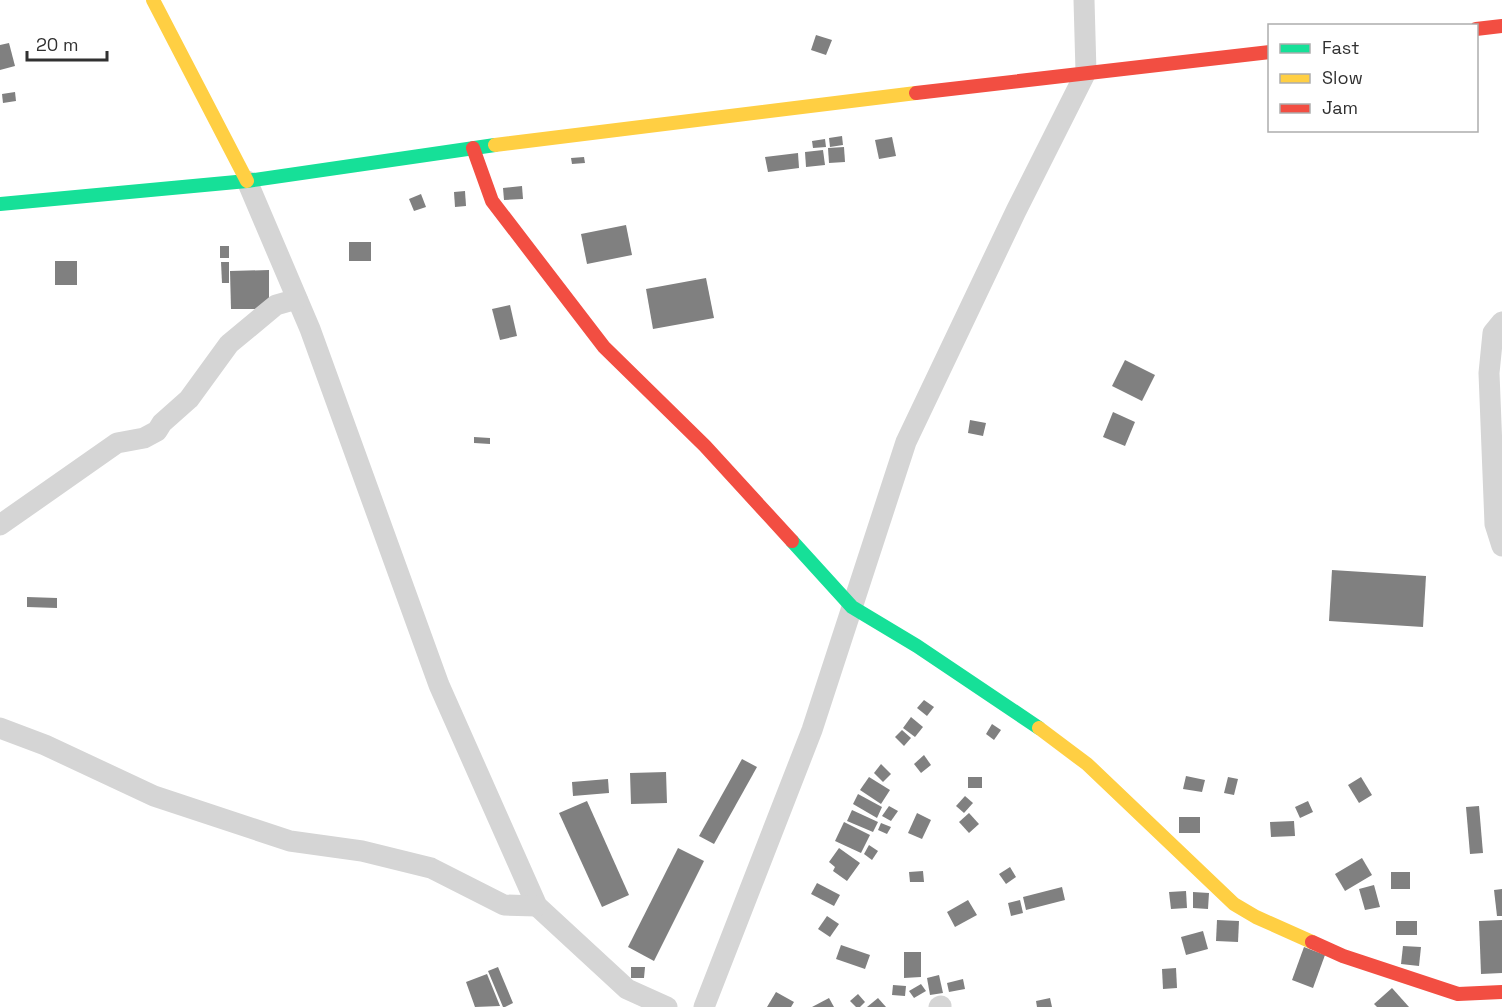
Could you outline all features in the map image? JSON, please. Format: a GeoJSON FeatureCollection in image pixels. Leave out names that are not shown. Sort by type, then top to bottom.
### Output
{"type":"FeatureCollection","features":[{"type":"Feature","properties":{"kind":"street"},"geometry":{"type":"LineString","coordinates":[[153,0],[205,95],[247,181],[310,328],[439,685],[537,906],[627,989],[667,1007]]}},
{"type":"Feature","properties":{"kind":"street"},"geometry":{"type":"LineString","coordinates":[[704,1007],[812,730],[906,442],[1016,211],[1086,72],[1084,0]]}},
{"type":"Feature","properties":{"kind":"street"},"geometry":{"type":"LineString","coordinates":[[1478,29],[1502,26]]}},
{"type":"Feature","properties":{"kind":"street"},"geometry":{"type":"LineString","coordinates":[[0,204],[247,181],[472,148],[1086,72],[1268,52]]}},
{"type":"Feature","properties":{"kind":"street"},"geometry":{"type":"LineString","coordinates":[[472,148],[492,201],[604,347],[705,446],[852,607],[917,646],[1016,711],[1087,764],[1234,904],[1256,917],[1343,956],[1456,1001],[1502,992]]}},
{"type":"Feature","properties":{"kind":"street"},"geometry":{"type":"LineString","coordinates":[[0,525],[117,443],[144,438],[157,431],[162,423],[189,399],[228,344],[276,305],[297,299]]}},
{"type":"Feature","properties":{"kind":"street"},"geometry":{"type":"LineString","coordinates":[[1502,322],[1493,333],[1489,373],[1495,524],[1502,546]]}},
{"type":"Feature","properties":{"kind":"street"},"geometry":{"type":"LineString","coordinates":[[0,728],[45,745],[154,796],[290,841],[362,851],[431,868],[504,905],[537,906]]}},
{"type":"Feature","properties":{"kind":"building"},"geometry":{"type":"Polygon","coordinates":[[[816,35],[832,40],[826,55],[811,50],[816,35]]]}},
{"type":"Feature","properties":{"kind":"building"},"geometry":{"type":"Polygon","coordinates":[[[9,43],[15,66],[0,70],[0,45],[9,43]]]}},
{"type":"Feature","properties":{"kind":"building"},"geometry":{"type":"Polygon","coordinates":[[[15,92],[16,101],[3,103],[2,94],[15,92]]]}},
{"type":"Feature","properties":{"kind":"building"},"geometry":{"type":"Polygon","coordinates":[[[842,136],[843,145],[830,147],[829,138],[842,136]]]}},
{"type":"Feature","properties":{"kind":"building"},"geometry":{"type":"Polygon","coordinates":[[[892,137],[896,156],[879,159],[875,140],[892,137]]]}},
{"type":"Feature","properties":{"kind":"building"},"geometry":{"type":"Polygon","coordinates":[[[825,139],[826,147],[813,148],[812,141],[825,139]]]}},
{"type":"Feature","properties":{"kind":"building"},"geometry":{"type":"Polygon","coordinates":[[[844,147],[845,162],[829,163],[828,148],[844,147]]]}},
{"type":"Feature","properties":{"kind":"building"},"geometry":{"type":"Polygon","coordinates":[[[823,150],[825,165],[806,167],[805,152],[823,150]]]}},
{"type":"Feature","properties":{"kind":"building"},"geometry":{"type":"Polygon","coordinates":[[[798,153],[799,168],[768,172],[765,157],[798,153]]]}},
{"type":"Feature","properties":{"kind":"building"},"geometry":{"type":"Polygon","coordinates":[[[584,157],[585,163],[572,164],[571,158],[584,157]]]}},
{"type":"Feature","properties":{"kind":"building"},"geometry":{"type":"Polygon","coordinates":[[[522,186],[523,199],[504,200],[503,188],[522,186]]]}},
{"type":"Feature","properties":{"kind":"building"},"geometry":{"type":"Polygon","coordinates":[[[465,191],[466,206],[455,207],[454,192],[465,191]]]}},
{"type":"Feature","properties":{"kind":"building"},"geometry":{"type":"Polygon","coordinates":[[[421,194],[426,207],[414,211],[409,199],[421,194]]]}},
{"type":"Feature","properties":{"kind":"building"},"geometry":{"type":"Polygon","coordinates":[[[626,225],[632,255],[587,264],[581,234],[626,225]]]}},
{"type":"Feature","properties":{"kind":"building"},"geometry":{"type":"Polygon","coordinates":[[[349,242],[371,242],[371,261],[349,261],[349,242]]]}},
{"type":"Feature","properties":{"kind":"building"},"geometry":{"type":"Polygon","coordinates":[[[220,246],[229,246],[229,258],[220,258],[220,246]]]}},
{"type":"Feature","properties":{"kind":"building"},"geometry":{"type":"Polygon","coordinates":[[[55,261],[77,261],[77,285],[55,285],[55,261]]]}},
{"type":"Feature","properties":{"kind":"building"},"geometry":{"type":"Polygon","coordinates":[[[221,262],[229,262],[229,283],[222,283],[221,262]]]}},
{"type":"Feature","properties":{"kind":"building"},"geometry":{"type":"Polygon","coordinates":[[[269,270],[269,309],[231,309],[230,271],[269,270]]]}},
{"type":"Feature","properties":{"kind":"building"},"geometry":{"type":"Polygon","coordinates":[[[706,278],[714,318],[653,329],[646,289],[706,278]]]}},
{"type":"Feature","properties":{"kind":"building"},"geometry":{"type":"Polygon","coordinates":[[[510,305],[517,336],[500,340],[492,309],[510,305]]]}},
{"type":"Feature","properties":{"kind":"building"},"geometry":{"type":"Polygon","coordinates":[[[1125,360],[1155,375],[1142,401],[1112,386],[1125,360]]]}},
{"type":"Feature","properties":{"kind":"building"},"geometry":{"type":"Polygon","coordinates":[[[1113,412],[1135,422],[1125,446],[1103,437],[1113,412]]]}},
{"type":"Feature","properties":{"kind":"building"},"geometry":{"type":"Polygon","coordinates":[[[970,420],[986,423],[983,436],[968,433],[970,420]]]}},
{"type":"Feature","properties":{"kind":"building"},"geometry":{"type":"Polygon","coordinates":[[[474,437],[490,438],[490,444],[474,443],[474,437]]]}},
{"type":"Feature","properties":{"kind":"building"},"geometry":{"type":"Polygon","coordinates":[[[1332,570],[1426,576],[1423,627],[1329,621],[1332,570]]]}},
{"type":"Feature","properties":{"kind":"building"},"geometry":{"type":"Polygon","coordinates":[[[27,597],[57,598],[57,608],[27,607],[27,597]]]}},
{"type":"Feature","properties":{"kind":"building"},"geometry":{"type":"Polygon","coordinates":[[[924,700],[934,707],[927,716],[917,708],[924,700]]]}},
{"type":"Feature","properties":{"kind":"building"},"geometry":{"type":"Polygon","coordinates":[[[911,717],[923,727],[915,737],[903,728],[911,717]]]}},
{"type":"Feature","properties":{"kind":"building"},"geometry":{"type":"Polygon","coordinates":[[[992,724],[1001,730],[994,740],[986,734],[992,724]]]}},
{"type":"Feature","properties":{"kind":"building"},"geometry":{"type":"Polygon","coordinates":[[[902,730],[911,738],[904,746],[895,737],[902,730]]]}},
{"type":"Feature","properties":{"kind":"building"},"geometry":{"type":"Polygon","coordinates":[[[924,755],[931,765],[921,773],[914,764],[924,755]]]}},
{"type":"Feature","properties":{"kind":"building"},"geometry":{"type":"Polygon","coordinates":[[[742,759],[757,767],[714,844],[699,836],[742,759]]]}},
{"type":"Feature","properties":{"kind":"building"},"geometry":{"type":"Polygon","coordinates":[[[881,764],[891,774],[883,782],[874,773],[881,764]]]}},
{"type":"Feature","properties":{"kind":"building"},"geometry":{"type":"Polygon","coordinates":[[[666,772],[667,803],[631,804],[630,773],[666,772]]]}},
{"type":"Feature","properties":{"kind":"building"},"geometry":{"type":"Polygon","coordinates":[[[1186,776],[1205,780],[1202,792],[1183,789],[1186,776]]]}},
{"type":"Feature","properties":{"kind":"building"},"geometry":{"type":"Polygon","coordinates":[[[869,777],[890,790],[881,804],[860,790],[869,777]]]}},
{"type":"Feature","properties":{"kind":"building"},"geometry":{"type":"Polygon","coordinates":[[[968,777],[982,777],[982,788],[968,788],[968,777]]]}},
{"type":"Feature","properties":{"kind":"building"},"geometry":{"type":"Polygon","coordinates":[[[1228,777],[1238,779],[1234,795],[1224,793],[1228,777]]]}},
{"type":"Feature","properties":{"kind":"building"},"geometry":{"type":"Polygon","coordinates":[[[1361,777],[1372,795],[1359,803],[1348,785],[1361,777]]]}},
{"type":"Feature","properties":{"kind":"building"},"geometry":{"type":"Polygon","coordinates":[[[608,779],[609,793],[573,796],[572,782],[608,779]]]}},
{"type":"Feature","properties":{"kind":"building"},"geometry":{"type":"Polygon","coordinates":[[[858,794],[882,807],[877,818],[853,804],[858,794]]]}},
{"type":"Feature","properties":{"kind":"building"},"geometry":{"type":"Polygon","coordinates":[[[965,796],[973,803],[964,813],[956,806],[965,796]]]}},
{"type":"Feature","properties":{"kind":"building"},"geometry":{"type":"Polygon","coordinates":[[[587,801],[629,895],[602,907],[559,813],[587,801]]]}},
{"type":"Feature","properties":{"kind":"building"},"geometry":{"type":"Polygon","coordinates":[[[1308,801],[1313,812],[1300,818],[1295,807],[1308,801]]]}},
{"type":"Feature","properties":{"kind":"building"},"geometry":{"type":"Polygon","coordinates":[[[889,806],[898,811],[891,821],[882,816],[889,806]]]}},
{"type":"Feature","properties":{"kind":"building"},"geometry":{"type":"Polygon","coordinates":[[[1479,806],[1483,853],[1470,854],[1466,807],[1479,806]]]}},
{"type":"Feature","properties":{"kind":"building"},"geometry":{"type":"Polygon","coordinates":[[[852,810],[878,822],[873,832],[847,821],[852,810]]]}},
{"type":"Feature","properties":{"kind":"building"},"geometry":{"type":"Polygon","coordinates":[[[917,813],[931,820],[922,839],[908,833],[917,813]]]}},
{"type":"Feature","properties":{"kind":"building"},"geometry":{"type":"Polygon","coordinates":[[[969,813],[979,824],[969,833],[959,822],[969,813]]]}},
{"type":"Feature","properties":{"kind":"building"},"geometry":{"type":"Polygon","coordinates":[[[1179,817],[1200,817],[1200,833],[1179,833],[1179,817]]]}},
{"type":"Feature","properties":{"kind":"building"},"geometry":{"type":"Polygon","coordinates":[[[1294,821],[1295,836],[1271,837],[1270,822],[1294,821]]]}},
{"type":"Feature","properties":{"kind":"building"},"geometry":{"type":"Polygon","coordinates":[[[844,822],[870,835],[861,853],[835,841],[844,822]]]}},
{"type":"Feature","properties":{"kind":"building"},"geometry":{"type":"Polygon","coordinates":[[[881,823],[891,827],[887,834],[878,830],[881,823]]]}},
{"type":"Feature","properties":{"kind":"building"},"geometry":{"type":"Polygon","coordinates":[[[869,845],[878,851],[872,860],[864,854],[869,845]]]}},
{"type":"Feature","properties":{"kind":"building"},"geometry":{"type":"Polygon","coordinates":[[[678,848],[704,861],[654,961],[628,947],[678,848]]]}},
{"type":"Feature","properties":{"kind":"building"},"geometry":{"type":"Polygon","coordinates":[[[839,848],[860,863],[847,881],[833,871],[835,867],[829,862],[839,848]]]}},
{"type":"Feature","properties":{"kind":"building"},"geometry":{"type":"Polygon","coordinates":[[[1362,858],[1372,875],[1345,891],[1335,874],[1362,858]]]}},
{"type":"Feature","properties":{"kind":"building"},"geometry":{"type":"Polygon","coordinates":[[[1010,867],[1016,877],[1006,884],[999,874],[1010,867]]]}},
{"type":"Feature","properties":{"kind":"building"},"geometry":{"type":"Polygon","coordinates":[[[923,871],[924,882],[910,882],[909,872],[923,871]]]}},
{"type":"Feature","properties":{"kind":"building"},"geometry":{"type":"Polygon","coordinates":[[[1391,872],[1410,872],[1410,889],[1391,889],[1391,872]]]}},
{"type":"Feature","properties":{"kind":"building"},"geometry":{"type":"Polygon","coordinates":[[[817,883],[840,895],[834,906],[811,894],[817,883]]]}},
{"type":"Feature","properties":{"kind":"building"},"geometry":{"type":"Polygon","coordinates":[[[1374,885],[1380,907],[1365,910],[1359,889],[1374,885]]]}},
{"type":"Feature","properties":{"kind":"building"},"geometry":{"type":"Polygon","coordinates":[[[1062,887],[1065,900],[1026,910],[1023,897],[1062,887]]]}},
{"type":"Feature","properties":{"kind":"building"},"geometry":{"type":"Polygon","coordinates":[[[1502,889],[1502,916],[1497,916],[1494,890],[1502,889]]]}},
{"type":"Feature","properties":{"kind":"building"},"geometry":{"type":"Polygon","coordinates":[[[1186,891],[1187,908],[1171,909],[1169,892],[1186,891]]]}},
{"type":"Feature","properties":{"kind":"building"},"geometry":{"type":"Polygon","coordinates":[[[1193,892],[1209,893],[1208,909],[1193,908],[1193,892]]]}},
{"type":"Feature","properties":{"kind":"building"},"geometry":{"type":"Polygon","coordinates":[[[968,900],[977,915],[955,927],[947,912],[968,900]]]}},
{"type":"Feature","properties":{"kind":"building"},"geometry":{"type":"Polygon","coordinates":[[[1020,900],[1023,913],[1011,916],[1008,903],[1020,900]]]}},
{"type":"Feature","properties":{"kind":"building"},"geometry":{"type":"Polygon","coordinates":[[[827,916],[839,924],[830,937],[818,929],[827,916]]]}},
{"type":"Feature","properties":{"kind":"building"},"geometry":{"type":"Polygon","coordinates":[[[1217,920],[1239,921],[1238,942],[1216,941],[1217,920]]]}},
{"type":"Feature","properties":{"kind":"building"},"geometry":{"type":"Polygon","coordinates":[[[1502,920],[1502,973],[1481,974],[1479,921],[1502,920]]]}},
{"type":"Feature","properties":{"kind":"building"},"geometry":{"type":"Polygon","coordinates":[[[1396,921],[1417,921],[1417,935],[1396,935],[1396,921]]]}},
{"type":"Feature","properties":{"kind":"building"},"geometry":{"type":"Polygon","coordinates":[[[1203,931],[1208,949],[1186,955],[1181,937],[1203,931]]]}},
{"type":"Feature","properties":{"kind":"building"},"geometry":{"type":"Polygon","coordinates":[[[841,945],[870,955],[865,969],[836,959],[841,945]]]}},
{"type":"Feature","properties":{"kind":"building"},"geometry":{"type":"Polygon","coordinates":[[[1403,946],[1421,947],[1419,966],[1401,964],[1403,946]]]}},
{"type":"Feature","properties":{"kind":"building"},"geometry":{"type":"Polygon","coordinates":[[[1304,947],[1325,955],[1313,988],[1292,980],[1304,947]]]}},
{"type":"Feature","properties":{"kind":"building"},"geometry":{"type":"Polygon","coordinates":[[[904,952],[921,952],[921,977],[904,978],[904,952]]]}},
{"type":"Feature","properties":{"kind":"building"},"geometry":{"type":"Polygon","coordinates":[[[498,967],[513,1003],[505,1007],[503,1007],[488,971],[498,967]]]}},
{"type":"Feature","properties":{"kind":"building"},"geometry":{"type":"Polygon","coordinates":[[[631,967],[645,967],[644,978],[631,978],[631,967]]]}},
{"type":"Feature","properties":{"kind":"building"},"geometry":{"type":"Polygon","coordinates":[[[1176,968],[1177,988],[1163,989],[1162,969],[1176,968]]]}},
{"type":"Feature","properties":{"kind":"building"},"geometry":{"type":"Polygon","coordinates":[[[487,974],[500,1006],[475,1007],[466,982],[487,974]]]}},
{"type":"Feature","properties":{"kind":"building"},"geometry":{"type":"Polygon","coordinates":[[[939,975],[943,993],[930,995],[927,978],[939,975]]]}},
{"type":"Feature","properties":{"kind":"building"},"geometry":{"type":"Polygon","coordinates":[[[963,979],[965,989],[949,992],[947,983],[963,979]]]}},
{"type":"Feature","properties":{"kind":"building"},"geometry":{"type":"Polygon","coordinates":[[[921,984],[926,991],[914,998],[909,991],[921,984]]]}},
{"type":"Feature","properties":{"kind":"building"},"geometry":{"type":"Polygon","coordinates":[[[893,985],[906,986],[905,996],[892,995],[893,985]]]}},
{"type":"Feature","properties":{"kind":"building"},"geometry":{"type":"Polygon","coordinates":[[[1392,988],[1409,1007],[1377,1007],[1374,1004],[1392,988]]]}},
{"type":"Feature","properties":{"kind":"building"},"geometry":{"type":"Polygon","coordinates":[[[776,992],[794,1002],[791,1007],[767,1007],[776,992]]]}},
{"type":"Feature","properties":{"kind":"building"},"geometry":{"type":"Polygon","coordinates":[[[858,994],[865,1002],[860,1007],[856,1007],[850,1001],[858,994]]]}},
{"type":"Feature","properties":{"kind":"building"},"geometry":{"type":"Polygon","coordinates":[[[829,998],[834,1007],[812,1007],[829,998]]]}},
{"type":"Feature","properties":{"kind":"building"},"geometry":{"type":"Polygon","coordinates":[[[878,998],[886,1007],[867,1007],[878,998]]]}},
{"type":"Feature","properties":{"kind":"building"},"geometry":{"type":"Polygon","coordinates":[[[1050,998],[1052,1007],[1037,1007],[1036,1001],[1050,998]]]}},
{"type":"Feature","properties":{"kind":"traffic: fast"},"geometry":{"type":"LineString","coordinates":[[0,204],[247,181],[495,145]]}},
{"type":"Feature","properties":{"kind":"traffic: fast"},"geometry":{"type":"LineString","coordinates":[[792,541],[852,607],[917,646],[1039,728]]}},
{"type":"Feature","properties":{"kind":"traffic: slow"},"geometry":{"type":"LineString","coordinates":[[153,0],[247,181]]}},
{"type":"Feature","properties":{"kind":"traffic: slow"},"geometry":{"type":"LineString","coordinates":[[495,145],[916,93]]}},
{"type":"Feature","properties":{"kind":"traffic: slow"},"geometry":{"type":"LineString","coordinates":[[1039,728],[1087,764],[1234,904],[1256,917],[1312,942]]}},
{"type":"Feature","properties":{"kind":"traffic: jam"},"geometry":{"type":"LineString","coordinates":[[1478,29],[1502,26]]}},
{"type":"Feature","properties":{"kind":"traffic: jam"},"geometry":{"type":"LineString","coordinates":[[916,93],[1268,52]]}},
{"type":"Feature","properties":{"kind":"traffic: jam"},"geometry":{"type":"LineString","coordinates":[[473,148],[492,201],[604,347],[705,446],[792,541]]}},
{"type":"Feature","properties":{"kind":"traffic: jam"},"geometry":{"type":"LineString","coordinates":[[1312,942],[1343,956],[1458,994],[1502,992]]}}]}
